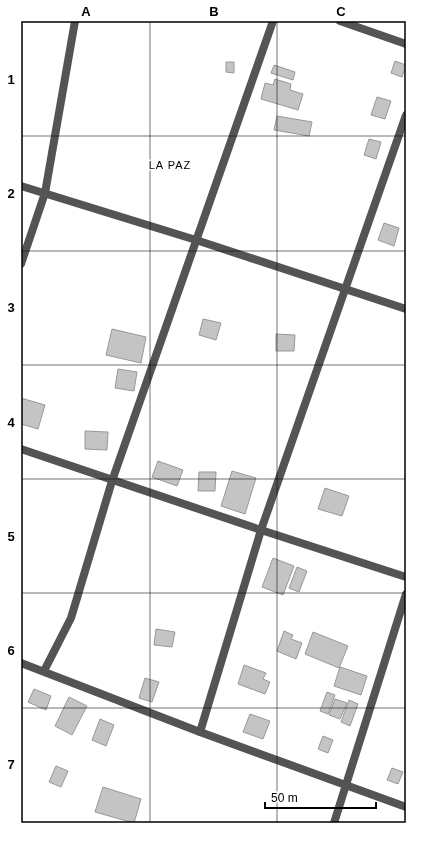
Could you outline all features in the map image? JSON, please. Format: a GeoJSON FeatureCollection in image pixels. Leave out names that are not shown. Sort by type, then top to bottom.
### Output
{"type":"FeatureCollection","features":[{"type":"Feature","properties":{"kind":"street"},"geometry":{"type":"LineString","coordinates":[[21,264],[45,193],[75,21]]}},
{"type":"Feature","properties":{"kind":"street"},"geometry":{"type":"LineString","coordinates":[[44,671],[71,618],[112,481],[273,21]]}},
{"type":"Feature","properties":{"kind":"street"},"geometry":{"type":"LineString","coordinates":[[340,21],[406,44]]}},
{"type":"Feature","properties":{"kind":"street"},"geometry":{"type":"LineString","coordinates":[[200,732],[261,530],[406,115]]}},
{"type":"Feature","properties":{"kind":"street"},"geometry":{"type":"LineString","coordinates":[[21,186],[196,240],[406,308]]}},
{"type":"Feature","properties":{"kind":"street"},"geometry":{"type":"LineString","coordinates":[[21,449],[112,481],[406,577]]}},
{"type":"Feature","properties":{"kind":"street"},"geometry":{"type":"LineString","coordinates":[[334,823],[406,594]]}},
{"type":"Feature","properties":{"kind":"street"},"geometry":{"type":"LineString","coordinates":[[21,663],[200,732],[406,807]]}},
{"type":"Feature","properties":{"kind":"building"},"geometry":{"type":"Polygon","coordinates":[[[395,61],[406,65],[402,77],[391,73],[395,61]]]}},
{"type":"Feature","properties":{"kind":"building"},"geometry":{"type":"Polygon","coordinates":[[[226,62],[234,62],[234,73],[226,72],[226,62]]]}},
{"type":"Feature","properties":{"kind":"building"},"geometry":{"type":"Polygon","coordinates":[[[274,65],[295,72],[293,80],[271,73],[274,65]]]}},
{"type":"Feature","properties":{"kind":"building"},"geometry":{"type":"Polygon","coordinates":[[[275,79],[291,84],[290,90],[303,94],[298,110],[261,99],[265,83],[273,85],[275,79]]]}},
{"type":"Feature","properties":{"kind":"building"},"geometry":{"type":"Polygon","coordinates":[[[377,97],[391,101],[385,119],[371,115],[377,97]]]}},
{"type":"Feature","properties":{"kind":"building"},"geometry":{"type":"Polygon","coordinates":[[[277,116],[312,122],[309,136],[274,130],[277,116]]]}},
{"type":"Feature","properties":{"kind":"building"},"geometry":{"type":"Polygon","coordinates":[[[369,139],[381,142],[376,159],[364,155],[369,139]]]}},
{"type":"Feature","properties":{"kind":"building"},"geometry":{"type":"Polygon","coordinates":[[[384,223],[399,228],[394,246],[378,240],[384,223]]]}},
{"type":"Feature","properties":{"kind":"building"},"geometry":{"type":"Polygon","coordinates":[[[203,319],[221,323],[216,340],[199,335],[203,319]]]}},
{"type":"Feature","properties":{"kind":"building"},"geometry":{"type":"Polygon","coordinates":[[[112,329],[146,337],[141,363],[106,355],[112,329]]]}},
{"type":"Feature","properties":{"kind":"building"},"geometry":{"type":"Polygon","coordinates":[[[276,334],[295,335],[294,351],[276,351],[276,334]]]}},
{"type":"Feature","properties":{"kind":"building"},"geometry":{"type":"Polygon","coordinates":[[[118,369],[137,372],[134,391],[115,388],[118,369]]]}},
{"type":"Feature","properties":{"kind":"building"},"geometry":{"type":"Polygon","coordinates":[[[21,398],[45,405],[38,429],[21,424],[21,398]]]}},
{"type":"Feature","properties":{"kind":"building"},"geometry":{"type":"Polygon","coordinates":[[[85,431],[108,432],[107,450],[85,449],[85,431]]]}},
{"type":"Feature","properties":{"kind":"building"},"geometry":{"type":"Polygon","coordinates":[[[158,461],[183,470],[177,486],[152,477],[158,461]]]}},
{"type":"Feature","properties":{"kind":"building"},"geometry":{"type":"Polygon","coordinates":[[[232,471],[256,478],[245,514],[221,506],[232,471]]]}},
{"type":"Feature","properties":{"kind":"building"},"geometry":{"type":"Polygon","coordinates":[[[199,472],[216,472],[215,491],[198,491],[199,472]]]}},
{"type":"Feature","properties":{"kind":"building"},"geometry":{"type":"Polygon","coordinates":[[[325,488],[349,496],[342,516],[318,509],[325,488]]]}},
{"type":"Feature","properties":{"kind":"building"},"geometry":{"type":"Polygon","coordinates":[[[273,558],[294,566],[283,595],[262,587],[273,558]]]}},
{"type":"Feature","properties":{"kind":"building"},"geometry":{"type":"Polygon","coordinates":[[[297,567],[307,571],[299,592],[289,588],[297,567]]]}},
{"type":"Feature","properties":{"kind":"building"},"geometry":{"type":"Polygon","coordinates":[[[156,629],[175,632],[172,647],[154,645],[156,629]]]}},
{"type":"Feature","properties":{"kind":"building"},"geometry":{"type":"Polygon","coordinates":[[[284,631],[293,635],[291,639],[302,643],[296,659],[277,651],[284,631]]]}},
{"type":"Feature","properties":{"kind":"building"},"geometry":{"type":"Polygon","coordinates":[[[313,632],[348,646],[339,668],[305,654],[313,632]]]}},
{"type":"Feature","properties":{"kind":"building"},"geometry":{"type":"Polygon","coordinates":[[[244,665],[266,673],[263,679],[270,682],[265,694],[238,684],[244,665]]]}},
{"type":"Feature","properties":{"kind":"building"},"geometry":{"type":"Polygon","coordinates":[[[340,667],[367,676],[361,695],[334,686],[340,667]]]}},
{"type":"Feature","properties":{"kind":"building"},"geometry":{"type":"Polygon","coordinates":[[[145,678],[159,682],[152,702],[139,698],[145,678]]]}},
{"type":"Feature","properties":{"kind":"building"},"geometry":{"type":"Polygon","coordinates":[[[34,689],[51,696],[46,710],[28,702],[34,689]]]}},
{"type":"Feature","properties":{"kind":"building"},"geometry":{"type":"Polygon","coordinates":[[[327,692],[335,695],[328,714],[320,711],[327,692]]]}},
{"type":"Feature","properties":{"kind":"building"},"geometry":{"type":"Polygon","coordinates":[[[69,697],[87,706],[72,735],[55,726],[69,697]]]}},
{"type":"Feature","properties":{"kind":"building"},"geometry":{"type":"Polygon","coordinates":[[[335,699],[347,703],[340,719],[329,715],[335,699]]]}},
{"type":"Feature","properties":{"kind":"building"},"geometry":{"type":"Polygon","coordinates":[[[349,700],[358,704],[350,726],[341,722],[349,700]]]}},
{"type":"Feature","properties":{"kind":"building"},"geometry":{"type":"Polygon","coordinates":[[[250,714],[270,721],[263,739],[243,732],[250,714]]]}},
{"type":"Feature","properties":{"kind":"building"},"geometry":{"type":"Polygon","coordinates":[[[100,719],[114,725],[106,746],[92,740],[100,719]]]}},
{"type":"Feature","properties":{"kind":"building"},"geometry":{"type":"Polygon","coordinates":[[[323,736],[333,740],[328,753],[318,749],[323,736]]]}},
{"type":"Feature","properties":{"kind":"building"},"geometry":{"type":"Polygon","coordinates":[[[56,766],[68,771],[61,787],[49,782],[56,766]]]}},
{"type":"Feature","properties":{"kind":"building"},"geometry":{"type":"Polygon","coordinates":[[[392,768],[403,772],[398,784],[387,780],[392,768]]]}},
{"type":"Feature","properties":{"kind":"building"},"geometry":{"type":"Polygon","coordinates":[[[103,787],[141,799],[134,823],[95,812],[103,787]]]}},
{"type":"Feature","properties":{"kind":"district","name":"LA PAZ"},"geometry":{"type":"Point","coordinates":[170,165]}}]}
